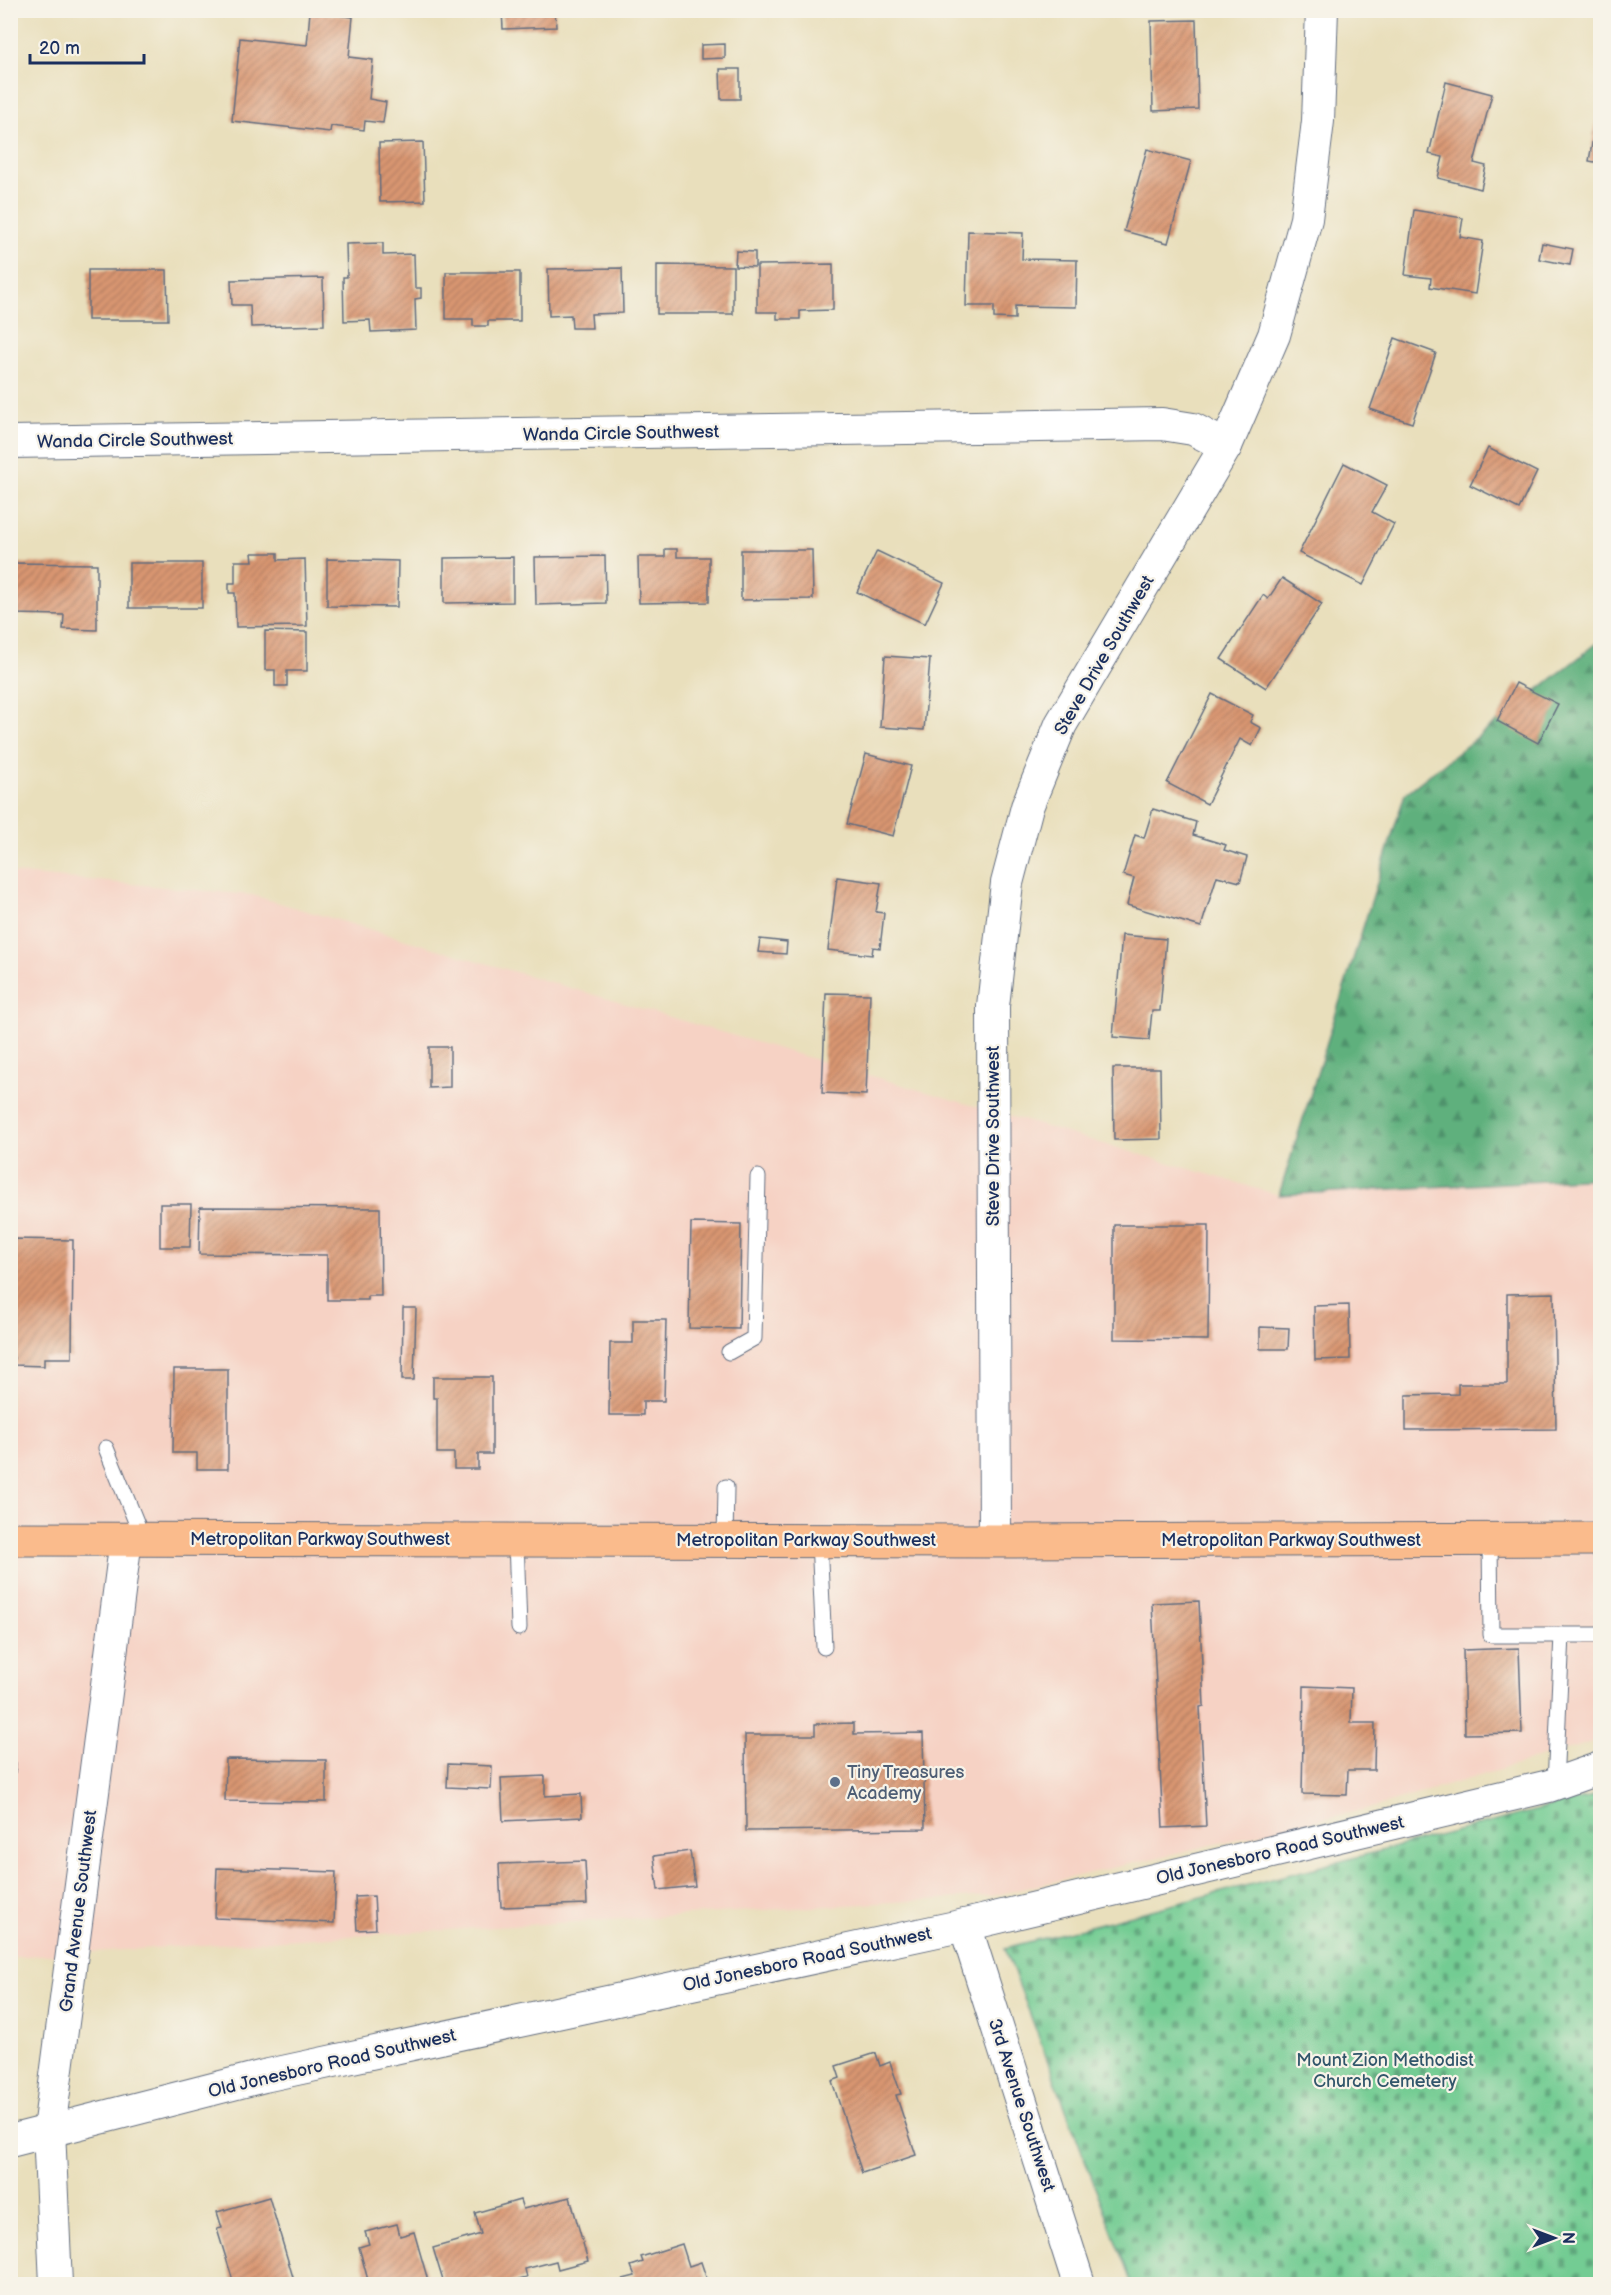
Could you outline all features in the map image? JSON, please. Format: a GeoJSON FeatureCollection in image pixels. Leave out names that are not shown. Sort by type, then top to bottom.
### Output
{"type":"FeatureCollection","features":[{"type":"Feature","properties":{"kind":"main road","name":"Metropolitan Parkway Southwest"},"geometry":{"type":"LineString","coordinates":[[10,1539],[994,1541],[1600,1539]]}},
{"type":"Feature","properties":{"kind":"street","name":"Steve Drive Southwest"},"geometry":{"type":"LineString","coordinates":[[994,1541],[993,1006],[1007,883],[1027,807],[1061,724],[1226,446],[1274,335],[1306,219],[1318,121],[1322,10]]}},
{"type":"Feature","properties":{"kind":"street","name":"Wanda Circle Southwest"},"geometry":{"type":"LineString","coordinates":[[10,442],[1162,424],[1193,429],[1226,446]]}},
{"type":"Feature","properties":{"kind":"street","name":"Grand Avenue Southwest"},"geometry":{"type":"LineString","coordinates":[[56,2284],[50,2130],[134,1539]]}},
{"type":"Feature","properties":{"kind":"street","name":"Old Jonesboro Road Southwest"},"geometry":{"type":"LineString","coordinates":[[10,2141],[264,2076],[965,1925],[1555,1784],[1600,1768]]}},
{"type":"Feature","properties":{"kind":"street","name":"3rd Avenue Southwest"},"geometry":{"type":"LineString","coordinates":[[965,1925],[1079,2284]]}},
{"type":"Feature","properties":{"kind":"lane"},"geometry":{"type":"LineString","coordinates":[[729,1352],[754,1338],[758,1177]]}},
{"type":"Feature","properties":{"kind":"lane"},"geometry":{"type":"LineString","coordinates":[[106,1448],[134,1539]]}},
{"type":"Feature","properties":{"kind":"lane"},"geometry":{"type":"LineString","coordinates":[[725,1540],[726,1487]]}},
{"type":"Feature","properties":{"kind":"lane"},"geometry":{"type":"LineString","coordinates":[[1490,1539],[1491,1635],[1600,1635]]}},
{"type":"Feature","properties":{"kind":"lane"},"geometry":{"type":"LineString","coordinates":[[516,1540],[519,1628]]}},
{"type":"Feature","properties":{"kind":"lane"},"geometry":{"type":"LineString","coordinates":[[819,1540],[824,1647]]}},
{"type":"Feature","properties":{"kind":"lane"},"geometry":{"type":"LineString","coordinates":[[1555,1784],[1562,1635]]}},
{"type":"Feature","properties":{"kind":"shaded area"},"geometry":{"type":"Polygon","coordinates":[[[11,873],[252,895],[1279,1195],[1600,1178],[1600,1740],[1375,1807],[992,1896],[11,1957],[11,873]]]}},
{"type":"Feature","properties":{"kind":"green space"},"geometry":{"type":"Polygon","coordinates":[[[1600,641],[1600,1178],[1279,1195],[1405,794],[1600,641]]]}},
{"type":"Feature","properties":{"kind":"green space","name":"Mount Zion Methodist Church Cemetery"},"geometry":{"type":"Polygon","coordinates":[[[1600,1794],[1600,2284],[1132,2284],[1005,1948],[1600,1794]]]}},
{"type":"Feature","properties":{"kind":"building"},"geometry":{"type":"Polygon","coordinates":[[[349,10],[422,10],[422,14],[349,13],[349,10]]]}},
{"type":"Feature","properties":{"kind":"building"},"geometry":{"type":"Polygon","coordinates":[[[502,10],[555,10],[556,27],[503,29],[502,10]]]}},
{"type":"Feature","properties":{"kind":"building"},"geometry":{"type":"Polygon","coordinates":[[[310,12],[353,17],[349,57],[373,60],[369,99],[386,102],[383,123],[365,121],[364,130],[331,126],[330,132],[232,121],[240,38],[307,45],[310,12]]]}},
{"type":"Feature","properties":{"kind":"building"},"geometry":{"type":"Polygon","coordinates":[[[1196,20],[1198,109],[1153,111],[1151,21],[1196,20]]]}},
{"type":"Feature","properties":{"kind":"building"},"geometry":{"type":"Polygon","coordinates":[[[725,44],[725,58],[701,59],[701,45],[725,44]]]}},
{"type":"Feature","properties":{"kind":"building"},"geometry":{"type":"Polygon","coordinates":[[[720,69],[740,69],[740,99],[721,99],[720,69]]]}},
{"type":"Feature","properties":{"kind":"building"},"geometry":{"type":"Polygon","coordinates":[[[1446,82],[1492,94],[1474,163],[1486,166],[1481,189],[1438,178],[1443,157],[1429,154],[1446,82]]]}},
{"type":"Feature","properties":{"kind":"building"},"geometry":{"type":"Polygon","coordinates":[[[1600,103],[1600,163],[1589,161],[1600,103]]]}},
{"type":"Feature","properties":{"kind":"building"},"geometry":{"type":"Polygon","coordinates":[[[423,142],[425,201],[380,202],[379,143],[423,142]]]}},
{"type":"Feature","properties":{"kind":"building"},"geometry":{"type":"Polygon","coordinates":[[[1147,149],[1191,161],[1168,243],[1124,231],[1147,149]]]}},
{"type":"Feature","properties":{"kind":"building"},"geometry":{"type":"Polygon","coordinates":[[[1414,210],[1463,218],[1460,237],[1483,241],[1475,294],[1430,287],[1431,278],[1405,275],[1414,210]]]}},
{"type":"Feature","properties":{"kind":"building"},"geometry":{"type":"Polygon","coordinates":[[[968,231],[1023,233],[1022,259],[1077,260],[1076,307],[1015,306],[1015,319],[994,318],[994,306],[966,306],[968,231]]]}},
{"type":"Feature","properties":{"kind":"building"},"geometry":{"type":"Polygon","coordinates":[[[383,243],[383,255],[414,254],[415,288],[421,288],[421,298],[415,299],[416,330],[371,332],[370,320],[344,321],[343,277],[347,277],[346,244],[383,243]]]}},
{"type":"Feature","properties":{"kind":"building"},"geometry":{"type":"Polygon","coordinates":[[[1542,243],[1573,249],[1570,265],[1539,259],[1542,243]]]}},
{"type":"Feature","properties":{"kind":"building"},"geometry":{"type":"Polygon","coordinates":[[[736,251],[755,252],[755,267],[735,266],[736,251]]]}},
{"type":"Feature","properties":{"kind":"building"},"geometry":{"type":"Polygon","coordinates":[[[833,264],[833,310],[800,311],[800,319],[777,319],[777,312],[757,312],[757,265],[833,264]]]}},
{"type":"Feature","properties":{"kind":"building"},"geometry":{"type":"Polygon","coordinates":[[[657,265],[733,266],[733,314],[657,314],[657,265]]]}},
{"type":"Feature","properties":{"kind":"building"},"geometry":{"type":"Polygon","coordinates":[[[622,268],[623,313],[591,314],[592,328],[572,328],[571,315],[549,316],[548,269],[622,268]]]}},
{"type":"Feature","properties":{"kind":"building"},"geometry":{"type":"Polygon","coordinates":[[[88,270],[167,270],[168,320],[88,320],[88,270]]]}},
{"type":"Feature","properties":{"kind":"building"},"geometry":{"type":"Polygon","coordinates":[[[446,272],[520,272],[520,321],[488,321],[488,326],[473,326],[473,319],[446,319],[446,272]]]}},
{"type":"Feature","properties":{"kind":"building"},"geometry":{"type":"Polygon","coordinates":[[[323,278],[324,325],[251,327],[250,305],[232,305],[231,280],[323,278]]]}},
{"type":"Feature","properties":{"kind":"building"},"geometry":{"type":"Polygon","coordinates":[[[1395,338],[1436,353],[1412,423],[1370,409],[1395,338]]]}},
{"type":"Feature","properties":{"kind":"building"},"geometry":{"type":"Polygon","coordinates":[[[1488,448],[1537,472],[1519,509],[1470,485],[1488,448]]]}},
{"type":"Feature","properties":{"kind":"building"},"geometry":{"type":"Polygon","coordinates":[[[1344,463],[1387,485],[1372,512],[1394,524],[1363,585],[1299,553],[1344,463]]]}},
{"type":"Feature","properties":{"kind":"building"},"geometry":{"type":"Polygon","coordinates":[[[665,549],[677,549],[677,557],[709,557],[709,602],[639,603],[638,557],[665,557],[665,549]]]}},
{"type":"Feature","properties":{"kind":"building"},"geometry":{"type":"Polygon","coordinates":[[[741,550],[812,550],[813,599],[741,600],[741,550]]]}},
{"type":"Feature","properties":{"kind":"building"},"geometry":{"type":"Polygon","coordinates":[[[877,551],[944,583],[925,624],[857,592],[877,551]]]}},
{"type":"Feature","properties":{"kind":"building"},"geometry":{"type":"Polygon","coordinates":[[[252,553],[278,553],[278,560],[305,559],[307,626],[236,627],[235,593],[229,593],[229,583],[235,583],[235,561],[253,561],[252,553]]]}},
{"type":"Feature","properties":{"kind":"building"},"geometry":{"type":"Polygon","coordinates":[[[605,556],[606,603],[536,605],[535,557],[605,556]]]}},
{"type":"Feature","properties":{"kind":"building"},"geometry":{"type":"Polygon","coordinates":[[[513,557],[513,602],[444,603],[444,558],[513,557]]]}},
{"type":"Feature","properties":{"kind":"building"},"geometry":{"type":"Polygon","coordinates":[[[327,559],[398,561],[397,607],[327,606],[327,559]]]}},
{"type":"Feature","properties":{"kind":"building"},"geometry":{"type":"Polygon","coordinates":[[[13,563],[97,564],[97,630],[63,629],[64,615],[13,614],[13,563]]]}},
{"type":"Feature","properties":{"kind":"building"},"geometry":{"type":"Polygon","coordinates":[[[129,563],[202,563],[202,608],[129,608],[129,563]]]}},
{"type":"Feature","properties":{"kind":"building"},"geometry":{"type":"Polygon","coordinates":[[[1282,578],[1322,604],[1266,688],[1221,659],[1263,595],[1268,599],[1282,578]]]}},
{"type":"Feature","properties":{"kind":"building"},"geometry":{"type":"Polygon","coordinates":[[[265,631],[307,632],[307,671],[287,671],[287,686],[275,686],[275,670],[265,670],[265,631]]]}},
{"type":"Feature","properties":{"kind":"building"},"geometry":{"type":"Polygon","coordinates":[[[885,656],[930,659],[924,730],[880,727],[885,656]]]}},
{"type":"Feature","properties":{"kind":"building"},"geometry":{"type":"Polygon","coordinates":[[[1516,683],[1558,704],[1538,743],[1497,721],[1516,683]]]}},
{"type":"Feature","properties":{"kind":"building"},"geometry":{"type":"Polygon","coordinates":[[[1212,694],[1253,715],[1250,722],[1261,728],[1252,746],[1240,739],[1207,804],[1167,783],[1212,694]]]}},
{"type":"Feature","properties":{"kind":"building"},"geometry":{"type":"Polygon","coordinates":[[[866,754],[911,766],[893,836],[847,824],[866,754]]]}},
{"type":"Feature","properties":{"kind":"building"},"geometry":{"type":"Polygon","coordinates":[[[1153,809],[1196,822],[1193,835],[1226,845],[1224,850],[1247,857],[1240,882],[1217,876],[1201,927],[1127,905],[1134,878],[1123,875],[1135,835],[1144,838],[1153,809]]]}},
{"type":"Feature","properties":{"kind":"building"},"geometry":{"type":"Polygon","coordinates":[[[837,877],[881,883],[876,912],[884,913],[880,948],[873,947],[872,955],[828,950],[837,877]]]}},
{"type":"Feature","properties":{"kind":"building"},"geometry":{"type":"Polygon","coordinates":[[[1122,935],[1166,939],[1160,1011],[1152,1011],[1149,1040],[1113,1037],[1122,935]]]}},
{"type":"Feature","properties":{"kind":"building"},"geometry":{"type":"Polygon","coordinates":[[[760,939],[787,942],[786,954],[758,952],[760,939]]]}},
{"type":"Feature","properties":{"kind":"building"},"geometry":{"type":"Polygon","coordinates":[[[826,993],[870,994],[866,1095],[822,1093],[826,993]]]}},
{"type":"Feature","properties":{"kind":"building"},"geometry":{"type":"Polygon","coordinates":[[[429,1047],[450,1047],[450,1087],[429,1088],[429,1047]]]}},
{"type":"Feature","properties":{"kind":"building"},"geometry":{"type":"Polygon","coordinates":[[[1113,1068],[1160,1068],[1161,1139],[1114,1140],[1113,1068]]]}},
{"type":"Feature","properties":{"kind":"building"},"geometry":{"type":"Polygon","coordinates":[[[160,1204],[191,1204],[190,1247],[160,1247],[160,1204]]]}},
{"type":"Feature","properties":{"kind":"building"},"geometry":{"type":"Polygon","coordinates":[[[200,1207],[380,1208],[381,1296],[368,1296],[368,1300],[327,1300],[327,1255],[199,1254],[200,1207]]]}},
{"type":"Feature","properties":{"kind":"building"},"geometry":{"type":"Polygon","coordinates":[[[691,1223],[741,1224],[739,1329],[689,1328],[691,1223]]]}},
{"type":"Feature","properties":{"kind":"building"},"geometry":{"type":"Polygon","coordinates":[[[1114,1225],[1209,1225],[1208,1340],[1114,1339],[1114,1225]]]}},
{"type":"Feature","properties":{"kind":"building"},"geometry":{"type":"Polygon","coordinates":[[[10,1239],[73,1240],[72,1358],[44,1358],[44,1366],[14,1365],[14,1358],[10,1358],[10,1239]]]}},
{"type":"Feature","properties":{"kind":"building"},"geometry":{"type":"Polygon","coordinates":[[[1554,1293],[1556,1429],[1406,1430],[1406,1395],[1458,1394],[1458,1384],[1507,1384],[1507,1294],[1554,1293]]]}},
{"type":"Feature","properties":{"kind":"building"},"geometry":{"type":"Polygon","coordinates":[[[1349,1305],[1350,1359],[1315,1360],[1314,1306],[1349,1305]]]}},
{"type":"Feature","properties":{"kind":"building"},"geometry":{"type":"Polygon","coordinates":[[[403,1308],[416,1308],[414,1380],[402,1380],[403,1308]]]}},
{"type":"Feature","properties":{"kind":"building"},"geometry":{"type":"Polygon","coordinates":[[[633,1320],[666,1320],[664,1401],[643,1401],[643,1415],[609,1415],[610,1343],[633,1343],[633,1320]]]}},
{"type":"Feature","properties":{"kind":"building"},"geometry":{"type":"Polygon","coordinates":[[[1260,1327],[1289,1328],[1288,1349],[1260,1349],[1260,1327]]]}},
{"type":"Feature","properties":{"kind":"building"},"geometry":{"type":"Polygon","coordinates":[[[174,1369],[228,1369],[228,1469],[197,1469],[197,1453],[173,1453],[174,1369]]]}},
{"type":"Feature","properties":{"kind":"building"},"geometry":{"type":"Polygon","coordinates":[[[433,1377],[492,1377],[492,1454],[478,1454],[478,1469],[454,1469],[454,1453],[437,1453],[437,1398],[433,1398],[433,1377]]]}},
{"type":"Feature","properties":{"kind":"building"},"geometry":{"type":"Polygon","coordinates":[[[1199,1601],[1204,1706],[1200,1707],[1206,1826],[1163,1828],[1152,1603],[1199,1601]]]}},
{"type":"Feature","properties":{"kind":"building"},"geometry":{"type":"Polygon","coordinates":[[[1519,1648],[1522,1733],[1465,1734],[1463,1650],[1519,1648]]]}},
{"type":"Feature","properties":{"kind":"building"},"geometry":{"type":"Polygon","coordinates":[[[1304,1686],[1352,1688],[1351,1723],[1375,1723],[1374,1770],[1348,1770],[1347,1795],[1302,1794],[1304,1686]]]}},
{"type":"Feature","properties":{"kind":"building","name":"Tiny Treasures Academy"},"geometry":{"type":"Polygon","coordinates":[[[854,1723],[854,1734],[923,1733],[925,1829],[746,1831],[745,1735],[815,1735],[815,1724],[854,1723]]]}},
{"type":"Feature","properties":{"kind":"building"},"geometry":{"type":"Polygon","coordinates":[[[226,1759],[326,1760],[326,1802],[225,1801],[226,1759]]]}},
{"type":"Feature","properties":{"kind":"building"},"geometry":{"type":"Polygon","coordinates":[[[10,1762],[16,1763],[14,1787],[10,1787],[10,1762]]]}},
{"type":"Feature","properties":{"kind":"building"},"geometry":{"type":"Polygon","coordinates":[[[448,1764],[492,1766],[491,1789],[447,1787],[448,1764]]]}},
{"type":"Feature","properties":{"kind":"building"},"geometry":{"type":"Polygon","coordinates":[[[545,1776],[545,1796],[581,1794],[582,1817],[503,1821],[501,1778],[545,1776]]]}},
{"type":"Feature","properties":{"kind":"building"},"geometry":{"type":"Polygon","coordinates":[[[690,1851],[695,1886],[658,1890],[654,1856],[690,1851]]]}},
{"type":"Feature","properties":{"kind":"building"},"geometry":{"type":"Polygon","coordinates":[[[585,1861],[587,1904],[501,1907],[499,1864],[585,1861]]]}},
{"type":"Feature","properties":{"kind":"building"},"geometry":{"type":"Polygon","coordinates":[[[217,1868],[336,1872],[334,1923],[215,1918],[217,1868]]]}},
{"type":"Feature","properties":{"kind":"building"},"geometry":{"type":"Polygon","coordinates":[[[374,1896],[376,1929],[357,1930],[355,1897],[374,1896]]]}},
{"type":"Feature","properties":{"kind":"building"},"geometry":{"type":"Polygon","coordinates":[[[876,2053],[880,2066],[890,2062],[901,2094],[896,2095],[916,2155],[862,2173],[832,2081],[840,2078],[836,2066],[876,2053]]]}},
{"type":"Feature","properties":{"kind":"building"},"geometry":{"type":"Polygon","coordinates":[[[269,2197],[295,2284],[234,2284],[217,2229],[222,2228],[217,2212],[269,2197]]]}},
{"type":"Feature","properties":{"kind":"building"},"geometry":{"type":"Polygon","coordinates":[[[570,2197],[588,2261],[558,2269],[556,2261],[525,2269],[527,2278],[503,2284],[494,2284],[492,2279],[474,2284],[444,2284],[433,2248],[481,2234],[475,2213],[520,2200],[523,2209],[570,2197]]]}},
{"type":"Feature","properties":{"kind":"building"},"geometry":{"type":"Polygon","coordinates":[[[397,2224],[400,2236],[414,2232],[429,2284],[369,2284],[359,2247],[369,2244],[365,2232],[397,2224]]]}},
{"type":"Feature","properties":{"kind":"building"},"geometry":{"type":"Polygon","coordinates":[[[682,2244],[689,2266],[701,2262],[708,2283],[624,2284],[623,2279],[635,2276],[631,2266],[643,2262],[641,2257],[682,2244]]]}},
{"type":"Feature","properties":{"kind":"place","name":"Tiny Treasures Academy"},"geometry":{"type":"Point","coordinates":[835,1782]}}]}
